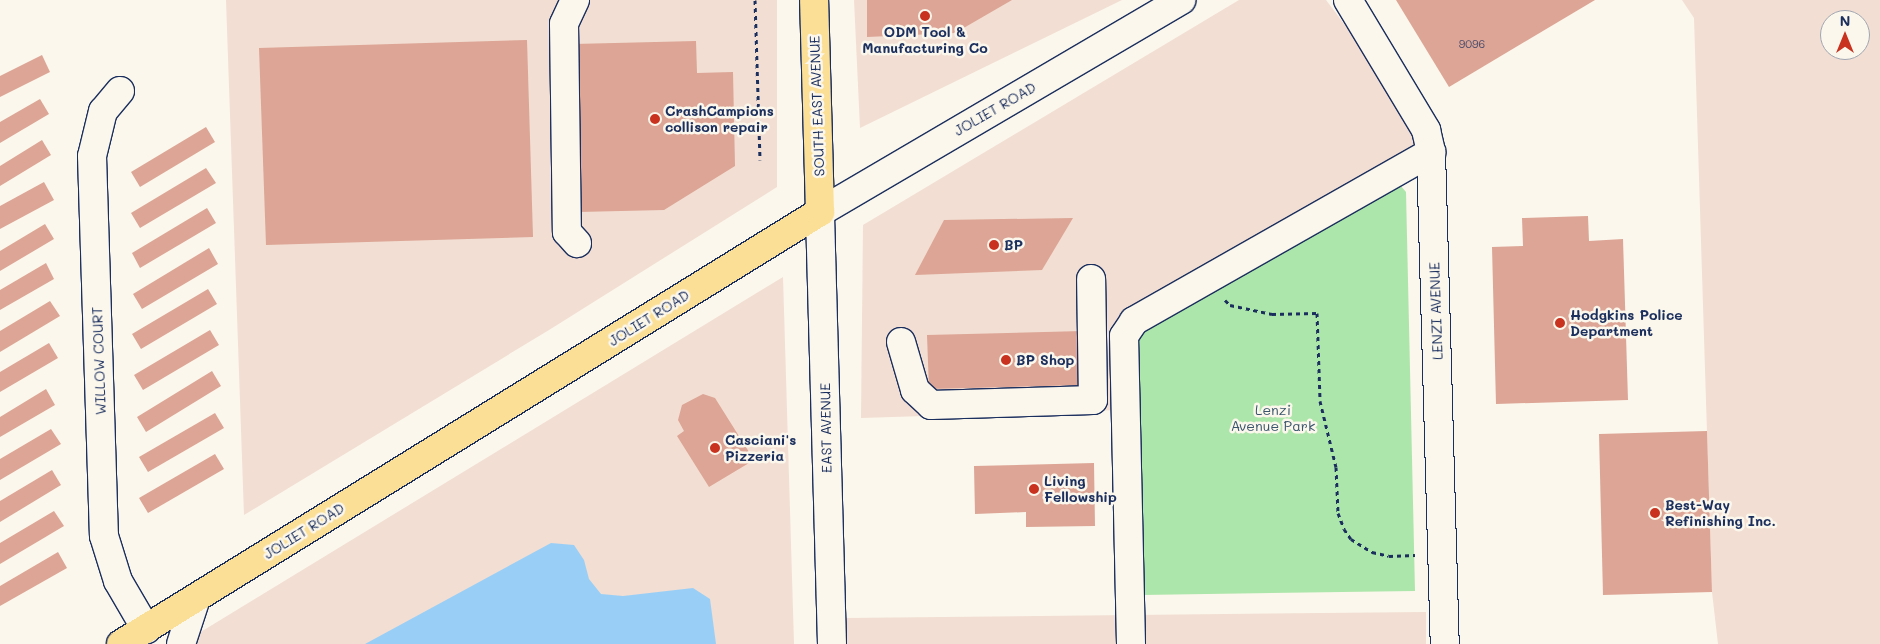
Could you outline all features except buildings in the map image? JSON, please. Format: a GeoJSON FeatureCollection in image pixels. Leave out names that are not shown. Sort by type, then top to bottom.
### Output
{"type":"FeatureCollection","features":[{"type":"Feature","properties":{"kind":"main road","name":"SOUTH EAST AVENUE"},"geometry":{"type":"LineString","coordinates":[[814,0],[820,212]]}},
{"type":"Feature","properties":{"kind":"main road","name":"JOLIET ROAD"},"geometry":{"type":"LineString","coordinates":[[121,644],[820,212]]}},
{"type":"Feature","properties":{"kind":"street"},"geometry":{"type":"LineString","coordinates":[[575,0],[564,24],[567,232],[577,243]]}},
{"type":"Feature","properties":{"kind":"street","name":"JOLIET ROAD"},"geometry":{"type":"LineString","coordinates":[[820,212],[1181,0]]}},
{"type":"Feature","properties":{"kind":"street","name":"LENZI AVENUE"},"geometry":{"type":"LineString","coordinates":[[1348,0],[1426,130],[1431,152],[1445,644]]}},
{"type":"Feature","properties":{"kind":"street","name":"WILLOW COURT"},"geometry":{"type":"LineString","coordinates":[[120,91],[103,111],[92,156],[104,536],[118,581],[146,629]]}},
{"type":"Feature","properties":{"kind":"street"},"geometry":{"type":"LineString","coordinates":[[1131,644],[1124,336],[1134,321],[1431,152]]}},
{"type":"Feature","properties":{"kind":"street","name":"EAST AVENUE"},"geometry":{"type":"LineString","coordinates":[[820,212],[832,644]]}},
{"type":"Feature","properties":{"kind":"street"},"geometry":{"type":"LineString","coordinates":[[901,342],[915,390],[931,404],[1094,400],[1091,278]]}},
{"type":"Feature","properties":{"kind":"street"},"geometry":{"type":"LineString","coordinates":[[181,644],[196,598]]}},
{"type":"Feature","properties":{"kind":"path"},"geometry":{"type":"LineString","coordinates":[[755,0],[760,160]]}},
{"type":"Feature","properties":{"kind":"path"},"geometry":{"type":"LineString","coordinates":[[1207,279],[1230,305],[1272,314],[1317,313],[1320,401],[1336,467],[1338,513],[1344,528],[1351,539],[1372,552],[1389,556],[1443,555]]}},
{"type":"Feature","properties":{"kind":"shaded area"},"geometry":{"type":"Polygon","coordinates":[[[226,0],[777,0],[777,187],[549,330],[244,515],[226,0]]]}},
{"type":"Feature","properties":{"kind":"shaded area"},"geometry":{"type":"Polygon","coordinates":[[[854,0],[1122,0],[860,128],[854,0]]]}},
{"type":"Feature","properties":{"kind":"shaded area"},"geometry":{"type":"Polygon","coordinates":[[[1239,0],[1326,0],[1425,131],[1429,150],[1118,410],[861,418],[863,225],[1239,0]]]}},
{"type":"Feature","properties":{"kind":"shaded area"},"geometry":{"type":"Polygon","coordinates":[[[1682,0],[1880,0],[1880,644],[1718,644],[1712,592],[1694,18],[1682,0]]]}},
{"type":"Feature","properties":{"kind":"shaded area"},"geometry":{"type":"Polygon","coordinates":[[[783,277],[794,644],[181,644],[783,277]]]}},
{"type":"Feature","properties":{"kind":"shaded area"},"geometry":{"type":"Polygon","coordinates":[[[1426,612],[1426,644],[844,644],[844,618],[1426,612]]]}},
{"type":"Feature","properties":{"kind":"green space","name":"Lenzi Avenue Park"},"geometry":{"type":"Polygon","coordinates":[[[1400,185],[1406,192],[1415,591],[1142,595],[1133,359],[1138,333],[1400,185]]]}},
{"type":"Feature","properties":{"kind":"water"},"geometry":{"type":"Polygon","coordinates":[[[551,543],[574,545],[584,560],[589,579],[601,594],[623,596],[693,588],[710,599],[716,644],[365,644],[551,543]]]}},
{"type":"Feature","properties":{"kind":"place","name":"ODM Tool & Manufacturing Co"},"geometry":{"type":"Point","coordinates":[925,16]}},
{"type":"Feature","properties":{"kind":"place","name":"CrashCampions collison repair"},"geometry":{"type":"Point","coordinates":[655,119]}},
{"type":"Feature","properties":{"kind":"place","name":"BP"},"geometry":{"type":"Point","coordinates":[994,245]}},
{"type":"Feature","properties":{"kind":"place","name":"Hodgkins Police Department"},"geometry":{"type":"Point","coordinates":[1560,323]}},
{"type":"Feature","properties":{"kind":"place","name":"BP Shop"},"geometry":{"type":"Point","coordinates":[1006,360]}},
{"type":"Feature","properties":{"kind":"place","name":"Casciani's Pizzeria"},"geometry":{"type":"Point","coordinates":[715,448]}},
{"type":"Feature","properties":{"kind":"place","name":"Living Fellowship"},"geometry":{"type":"Point","coordinates":[1034,489]}},
{"type":"Feature","properties":{"kind":"place","name":"Best-Way Refinishing Inc."},"geometry":{"type":"Point","coordinates":[1655,513]}}]}
